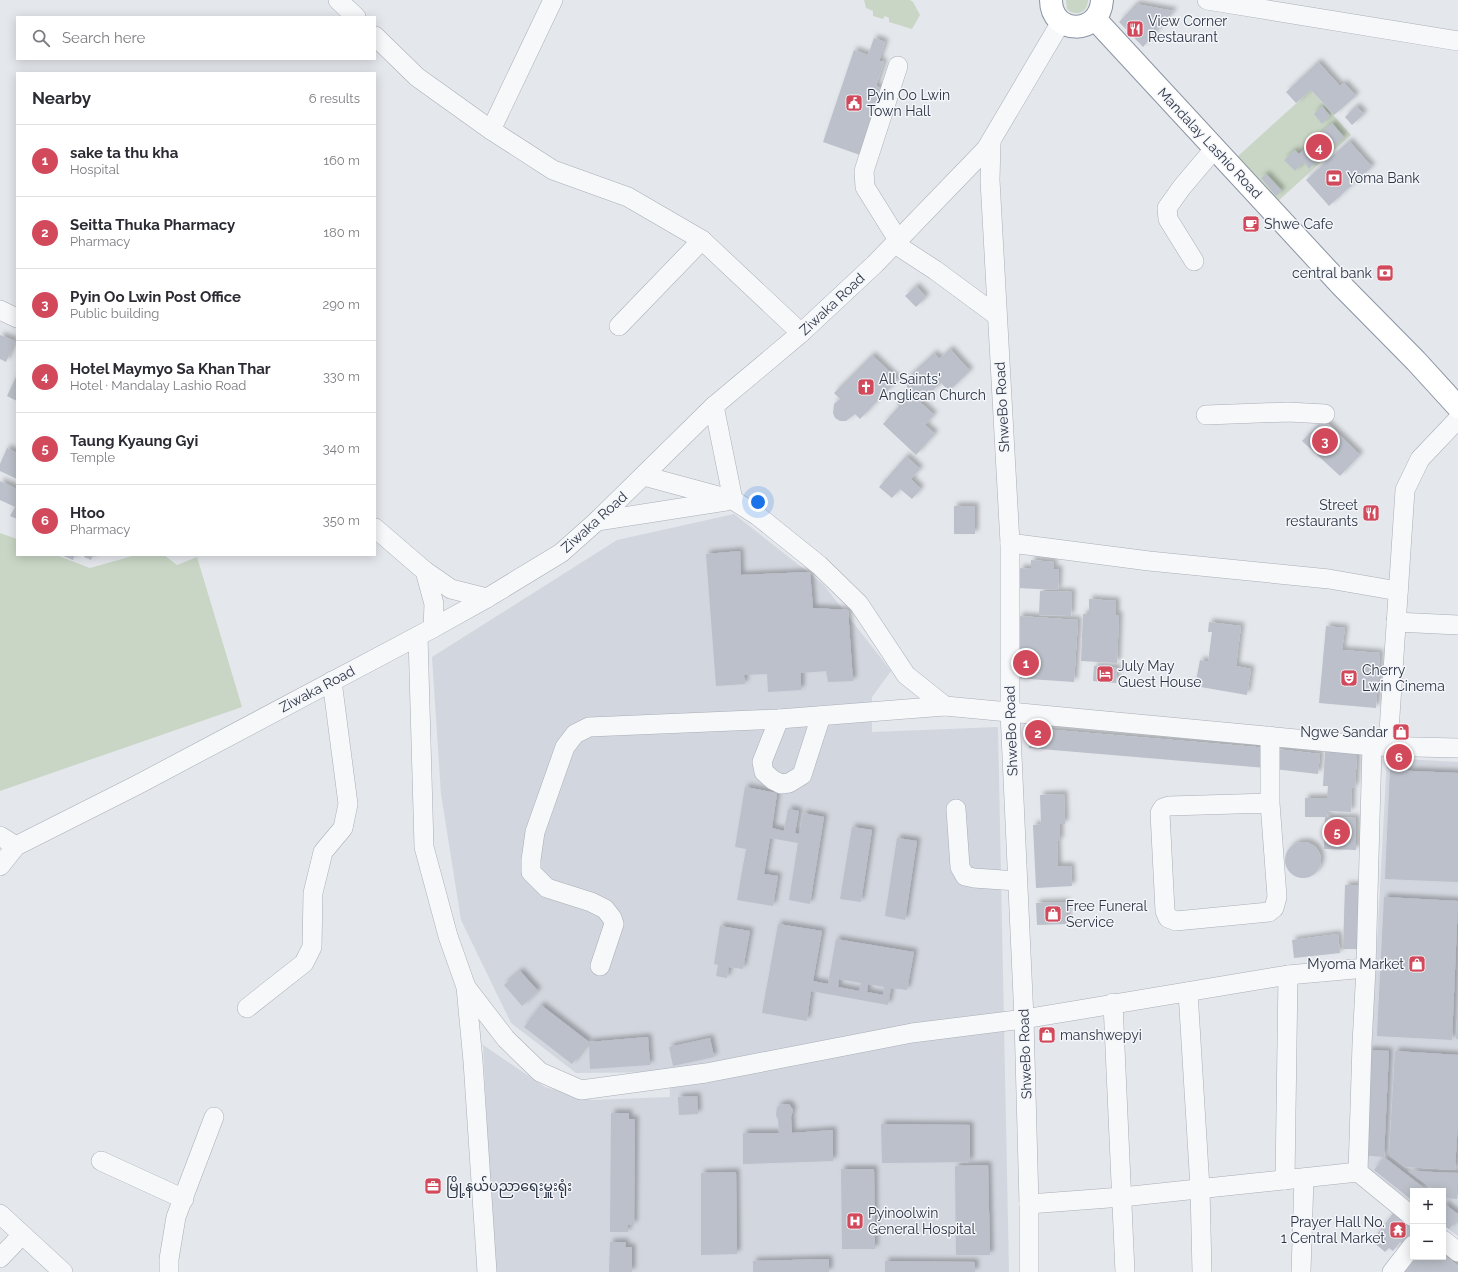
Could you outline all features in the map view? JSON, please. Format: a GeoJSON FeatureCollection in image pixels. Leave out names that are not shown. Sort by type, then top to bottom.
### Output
{"type":"FeatureCollection","features":[{"type":"Feature","properties":{"kind":"highway"},"geometry":{"type":"LineString","coordinates":[[1051,0],[1052,9],[1061,22]]}},
{"type":"Feature","properties":{"kind":"highway","name":"Mandalay Lashio Road"},"geometry":{"type":"LineString","coordinates":[[1061,22],[1067,26],[1082,27],[1089,24],[1098,10],[1215,148],[1342,286],[1458,406]]}},
{"type":"Feature","properties":{"kind":"street"},"geometry":{"type":"LineString","coordinates":[[338,0],[355,16]]}},
{"type":"Feature","properties":{"kind":"street"},"geometry":{"type":"LineString","coordinates":[[491,130],[553,0]]}},
{"type":"Feature","properties":{"kind":"street"},"geometry":{"type":"LineString","coordinates":[[1207,0],[1458,41]]}},
{"type":"Feature","properties":{"kind":"street","name":"Ziwaka Road"},"geometry":{"type":"LineString","coordinates":[[0,866],[8,846],[137,785],[332,682],[487,598],[561,553],[644,476],[714,406],[801,333],[896,242],[986,149],[1061,22]]}},
{"type":"Feature","properties":{"kind":"street"},"geometry":{"type":"LineString","coordinates":[[376,37],[418,77],[491,130],[553,170],[628,197],[702,240],[801,333]]}},
{"type":"Feature","properties":{"kind":"street"},"geometry":{"type":"LineString","coordinates":[[898,66],[864,171],[865,187],[896,242],[996,315]]}},
{"type":"Feature","properties":{"kind":"street","name":"ShweBo Road"},"geometry":{"type":"LineString","coordinates":[[991,142],[990,180],[996,315],[1010,543],[1010,712],[1024,1019],[1029,1204],[1029,1272]]}},
{"type":"Feature","properties":{"kind":"street"},"geometry":{"type":"LineString","coordinates":[[1194,261],[1168,219],[1167,208],[1182,187],[1215,148]]}},
{"type":"Feature","properties":{"kind":"street"},"geometry":{"type":"LineString","coordinates":[[619,326],[702,240]]}},
{"type":"Feature","properties":{"kind":"street"},"geometry":{"type":"LineString","coordinates":[[0,310],[16,318]]}},
{"type":"Feature","properties":{"kind":"street"},"geometry":{"type":"LineString","coordinates":[[714,406],[733,500]]}},
{"type":"Feature","properties":{"kind":"street"},"geometry":{"type":"LineString","coordinates":[[1206,415],[1288,412],[1325,414]]}},
{"type":"Feature","properties":{"kind":"street"},"geometry":{"type":"LineString","coordinates":[[1358,1172],[1362,1044],[1380,746],[1396,622],[1404,490],[1420,459],[1458,419]]}},
{"type":"Feature","properties":{"kind":"street"},"geometry":{"type":"LineString","coordinates":[[644,476],[733,500],[758,516],[819,565],[859,604],[906,675],[945,706]]}},
{"type":"Feature","properties":{"kind":"street"},"geometry":{"type":"LineString","coordinates":[[596,522],[733,500]]}},
{"type":"Feature","properties":{"kind":"street"},"geometry":{"type":"LineString","coordinates":[[376,529],[425,571],[452,589],[487,598]]}},
{"type":"Feature","properties":{"kind":"street"},"geometry":{"type":"LineString","coordinates":[[1010,543],[1148,561],[1329,579],[1398,591]]}},
{"type":"Feature","properties":{"kind":"street"},"geometry":{"type":"LineString","coordinates":[[425,571],[434,604],[426,632],[424,847],[448,936],[466,987],[473,1061],[487,1272]]}},
{"type":"Feature","properties":{"kind":"street"},"geometry":{"type":"LineString","coordinates":[[1396,622],[1458,625]]}},
{"type":"Feature","properties":{"kind":"street"},"geometry":{"type":"LineString","coordinates":[[247,1008],[304,963],[312,947],[313,893],[323,852],[343,828],[348,804],[332,682]]}},
{"type":"Feature","properties":{"kind":"street"},"geometry":{"type":"LineString","coordinates":[[600,966],[614,924],[612,918],[605,909],[591,902],[547,888],[531,872],[535,832],[565,747],[576,734],[589,728],[779,719],[945,706],[1380,746],[1458,748]]}},
{"type":"Feature","properties":{"kind":"street"},"geometry":{"type":"LineString","coordinates":[[779,719],[762,762],[764,772],[780,784],[789,783],[802,775],[821,716]]}},
{"type":"Feature","properties":{"kind":"street"},"geometry":{"type":"LineString","coordinates":[[1270,736],[1270,803],[1277,897],[1274,908],[1269,912],[1176,921],[1168,918],[1165,911],[1160,813],[1163,808],[1169,806],[1270,803]]}},
{"type":"Feature","properties":{"kind":"street"},"geometry":{"type":"LineString","coordinates":[[956,809],[960,867],[965,876],[1017,881]]}},
{"type":"Feature","properties":{"kind":"street"},"geometry":{"type":"LineString","coordinates":[[0,836],[8,846]]}},
{"type":"Feature","properties":{"kind":"street"},"geometry":{"type":"LineString","coordinates":[[466,987],[506,1039],[540,1072],[581,1090],[706,1073],[912,1033],[1024,1019],[1288,975],[1366,968]]}},
{"type":"Feature","properties":{"kind":"street"},"geometry":{"type":"LineString","coordinates":[[1285,1180],[1288,975]]}},
{"type":"Feature","properties":{"kind":"street"},"geometry":{"type":"LineString","coordinates":[[1188,992],[1200,1188],[1202,1272]]}},
{"type":"Feature","properties":{"kind":"street"},"geometry":{"type":"LineString","coordinates":[[1113,1003],[1125,1272]]}},
{"type":"Feature","properties":{"kind":"street"},"geometry":{"type":"LineString","coordinates":[[169,1272],[169,1259],[176,1217],[214,1118]]}},
{"type":"Feature","properties":{"kind":"street"},"geometry":{"type":"LineString","coordinates":[[101,1161],[184,1199]]}},
{"type":"Feature","properties":{"kind":"street"},"geometry":{"type":"LineString","coordinates":[[1029,1204],[1122,1197],[1358,1172],[1410,1215]]}},
{"type":"Feature","properties":{"kind":"street"},"geometry":{"type":"LineString","coordinates":[[1301,1272],[1304,1178]]}},
{"type":"Feature","properties":{"kind":"street"},"geometry":{"type":"LineString","coordinates":[[0,1214],[64,1272]]}},
{"type":"Feature","properties":{"kind":"street"},"geometry":{"type":"LineString","coordinates":[[0,1258],[22,1235]]}},
{"type":"Feature","properties":{"kind":"street"},"geometry":{"type":"LineString","coordinates":[[1446,1242],[1458,1252]]}},
{"type":"Feature","properties":{"kind":"street"},"geometry":{"type":"LineString","coordinates":[[1392,1272],[1410,1249]]}},
{"type":"Feature","properties":{"kind":"shaded area"},"geometry":{"type":"Polygon","coordinates":[[[734,514],[823,584],[891,671],[872,697],[872,732],[998,727],[1009,1272],[494,1272],[483,1045],[545,1087],[592,1100],[670,1097],[669,1072],[576,1073],[511,1023],[461,920],[441,794],[432,657],[617,540],[734,514]]]}},
{"type":"Feature","properties":{"kind":"shaded area","name":"Myoma Market"},"geometry":{"type":"Polygon","coordinates":[[[1387,758],[1458,762],[1458,1236],[1446,1227],[1446,1188],[1410,1188],[1410,1201],[1365,1167],[1387,758]]]}},
{"type":"Feature","properties":{"kind":"green space"},"geometry":{"type":"Polygon","coordinates":[[[864,0],[910,0],[913,2],[920,15],[912,29],[889,22],[889,18],[885,16],[883,19],[873,16],[873,11],[866,8],[864,0]]]}},
{"type":"Feature","properties":{"kind":"green space"},"geometry":{"type":"Polygon","coordinates":[[[1066,0],[1088,0],[1084,10],[1074,13],[1067,9],[1066,0]]]}},
{"type":"Feature","properties":{"kind":"green space"},"geometry":{"type":"Polygon","coordinates":[[[1311,90],[1351,135],[1277,202],[1237,157],[1311,90]]]}},
{"type":"Feature","properties":{"kind":"green space"},"geometry":{"type":"Polygon","coordinates":[[[0,533],[16,539],[16,556],[59,556],[90,568],[132,556],[165,556],[177,565],[197,557],[242,707],[0,791],[0,533]]]}},
{"type":"Feature","properties":{"kind":"building"},"geometry":{"type":"Polygon","coordinates":[[[1136,4],[1174,11],[1143,47],[1119,22],[1136,4]]]}},
{"type":"Feature","properties":{"kind":"building"},"geometry":{"type":"Polygon","coordinates":[[[874,38],[885,42],[879,61],[884,62],[876,86],[883,89],[860,155],[823,142],[854,50],[868,55],[874,38]]]}},
{"type":"Feature","properties":{"kind":"building"},"geometry":{"type":"Polygon","coordinates":[[[1318,62],[1340,86],[1344,83],[1356,96],[1334,115],[1311,90],[1296,103],[1286,92],[1318,62]]]}},
{"type":"Feature","properties":{"kind":"building"},"geometry":{"type":"Polygon","coordinates":[[[1322,106],[1330,116],[1322,124],[1314,114],[1322,106]]]}},
{"type":"Feature","properties":{"kind":"building"},"geometry":{"type":"Polygon","coordinates":[[[1356,106],[1364,114],[1352,125],[1345,117],[1356,106]]]}},
{"type":"Feature","properties":{"kind":"building"},"geometry":{"type":"Polygon","coordinates":[[[1332,123],[1344,137],[1309,169],[1304,162],[1295,171],[1284,160],[1295,150],[1299,154],[1332,123]]]}},
{"type":"Feature","properties":{"kind":"building"},"geometry":{"type":"Polygon","coordinates":[[[1349,141],[1372,167],[1329,206],[1306,180],[1349,141]]]}},
{"type":"Feature","properties":{"kind":"building"},"geometry":{"type":"Polygon","coordinates":[[[1266,174],[1282,191],[1276,196],[1261,178],[1266,174]]]}},
{"type":"Feature","properties":{"kind":"building"},"geometry":{"type":"Polygon","coordinates":[[[916,286],[926,297],[916,307],[905,296],[916,286]]]}},
{"type":"Feature","properties":{"kind":"building"},"geometry":{"type":"Polygon","coordinates":[[[0,335],[15,341],[6,362],[0,359],[0,335]]]}},
{"type":"Feature","properties":{"kind":"building"},"geometry":{"type":"Polygon","coordinates":[[[950,349],[970,371],[949,391],[941,383],[920,402],[934,415],[925,425],[935,434],[916,455],[883,424],[899,406],[896,403],[907,390],[907,378],[934,353],[939,359],[950,349]]]}},
{"type":"Feature","properties":{"kind":"building","name":"All Saints' Anglican Church"},"geometry":{"type":"Polygon","coordinates":[[[872,355],[898,380],[860,419],[855,414],[846,421],[840,421],[835,418],[833,413],[834,404],[840,399],[834,393],[872,355]]]}},
{"type":"Feature","properties":{"kind":"building"},"geometry":{"type":"Polygon","coordinates":[[[16,377],[16,400],[7,396],[16,377]]]}},
{"type":"Feature","properties":{"kind":"building"},"geometry":{"type":"Polygon","coordinates":[[[1323,419],[1360,455],[1340,476],[1302,441],[1323,419]]]}},
{"type":"Feature","properties":{"kind":"building"},"geometry":{"type":"Polygon","coordinates":[[[7,448],[16,452],[16,479],[0,471],[0,464],[7,448]]]}},
{"type":"Feature","properties":{"kind":"building"},"geometry":{"type":"Polygon","coordinates":[[[906,456],[920,469],[911,479],[921,489],[912,499],[900,489],[892,498],[879,487],[906,456]]]}},
{"type":"Feature","properties":{"kind":"building"},"geometry":{"type":"Polygon","coordinates":[[[0,481],[16,489],[16,519],[10,516],[15,507],[0,500],[0,481]]]}},
{"type":"Feature","properties":{"kind":"building"},"geometry":{"type":"Polygon","coordinates":[[[954,506],[975,506],[975,534],[954,534],[954,506]]]}},
{"type":"Feature","properties":{"kind":"building"},"geometry":{"type":"Polygon","coordinates":[[[740,551],[741,575],[810,572],[813,608],[848,610],[853,681],[828,682],[826,671],[801,673],[801,690],[768,692],[767,674],[744,675],[745,684],[716,686],[706,554],[740,551]]]}},
{"type":"Feature","properties":{"kind":"building"},"geometry":{"type":"Polygon","coordinates":[[[63,556],[75,556],[73,560],[63,556]]]}},
{"type":"Feature","properties":{"kind":"building"},"geometry":{"type":"Polygon","coordinates":[[[84,556],[93,556],[91,560],[84,556]]]}},
{"type":"Feature","properties":{"kind":"building"},"geometry":{"type":"Polygon","coordinates":[[[1031,560],[1054,562],[1053,569],[1059,569],[1058,590],[1018,588],[1020,568],[1031,569],[1031,560]]]}},
{"type":"Feature","properties":{"kind":"building"},"geometry":{"type":"Polygon","coordinates":[[[1040,591],[1072,592],[1071,616],[1039,615],[1040,591]]]}},
{"type":"Feature","properties":{"kind":"building"},"geometry":{"type":"Polygon","coordinates":[[[1089,599],[1116,601],[1116,615],[1119,615],[1117,663],[1081,661],[1083,614],[1089,614],[1089,599]]]}},
{"type":"Feature","properties":{"kind":"building"},"geometry":{"type":"Polygon","coordinates":[[[1019,616],[1078,620],[1074,682],[1015,678],[1019,616]]]}},
{"type":"Feature","properties":{"kind":"building"},"geometry":{"type":"Polygon","coordinates":[[[1209,622],[1241,626],[1236,666],[1251,669],[1247,695],[1195,686],[1200,660],[1208,662],[1212,632],[1208,632],[1209,622]]]}},
{"type":"Feature","properties":{"kind":"building","name":"Cherry Lwin Cinema"},"geometry":{"type":"Polygon","coordinates":[[[1326,626],[1345,628],[1342,650],[1380,653],[1376,708],[1319,703],[1326,626]]]}},
{"type":"Feature","properties":{"kind":"building"},"geometry":{"type":"Polygon","coordinates":[[[1094,666],[1117,668],[1116,683],[1093,681],[1094,666]]]}},
{"type":"Feature","properties":{"kind":"building"},"geometry":{"type":"Polygon","coordinates":[[[1031,728],[1268,748],[1266,768],[1029,748],[1031,728]]]}},
{"type":"Feature","properties":{"kind":"building"},"geometry":{"type":"Polygon","coordinates":[[[1276,749],[1320,754],[1318,774],[1274,769],[1276,749]]]}},
{"type":"Feature","properties":{"kind":"building"},"geometry":{"type":"Polygon","coordinates":[[[1325,751],[1357,753],[1355,788],[1352,787],[1351,812],[1327,811],[1327,817],[1356,818],[1356,850],[1324,849],[1325,817],[1305,817],[1305,798],[1327,798],[1328,786],[1323,786],[1325,751]]]}},
{"type":"Feature","properties":{"kind":"building"},"geometry":{"type":"Polygon","coordinates":[[[1390,770],[1458,773],[1458,882],[1385,879],[1390,770]]]}},
{"type":"Feature","properties":{"kind":"building"},"geometry":{"type":"Polygon","coordinates":[[[745,787],[777,793],[772,828],[784,831],[788,809],[799,811],[795,833],[799,834],[803,813],[824,817],[810,904],[789,900],[798,843],[770,838],[764,874],[778,876],[773,906],[737,900],[746,849],[735,847],[745,787]]]}},
{"type":"Feature","properties":{"kind":"building"},"geometry":{"type":"Polygon","coordinates":[[[1064,794],[1065,824],[1060,824],[1060,841],[1057,841],[1058,866],[1071,866],[1072,886],[1036,888],[1033,825],[1041,824],[1040,795],[1064,794]]]}},
{"type":"Feature","properties":{"kind":"building"},"geometry":{"type":"Polygon","coordinates":[[[852,827],[872,830],[861,902],[840,899],[852,827]]]}},
{"type":"Feature","properties":{"kind":"building"},"geometry":{"type":"Polygon","coordinates":[[[897,838],[917,841],[905,920],[885,916],[897,838]]]}},
{"type":"Feature","properties":{"kind":"building"},"geometry":{"type":"Polygon","coordinates":[[[1306,842],[1316,847],[1320,853],[1320,867],[1316,873],[1310,877],[1300,878],[1290,873],[1286,867],[1285,857],[1290,847],[1296,843],[1306,842]]]}},
{"type":"Feature","properties":{"kind":"building"},"geometry":{"type":"Polygon","coordinates":[[[1345,885],[1362,885],[1359,949],[1343,949],[1345,885]]]}},
{"type":"Feature","properties":{"kind":"building"},"geometry":{"type":"Polygon","coordinates":[[[1384,897],[1458,901],[1452,1040],[1377,1036],[1384,897]]]}},
{"type":"Feature","properties":{"kind":"building"},"geometry":{"type":"Polygon","coordinates":[[[1067,902],[1067,924],[1037,925],[1036,903],[1067,902]]]}},
{"type":"Feature","properties":{"kind":"building"},"geometry":{"type":"Polygon","coordinates":[[[778,924],[822,931],[813,981],[828,984],[836,939],[914,952],[907,990],[891,988],[888,1005],[811,991],[807,1021],[762,1013],[778,924]],[[839,979],[838,987],[859,991],[861,983],[839,979]],[[868,984],[867,992],[883,995],[884,987],[868,984]]]}},
{"type":"Feature","properties":{"kind":"building"},"geometry":{"type":"Polygon","coordinates":[[[720,926],[750,931],[743,969],[729,967],[727,978],[716,976],[718,965],[714,964],[720,926]]]}},
{"type":"Feature","properties":{"kind":"building"},"geometry":{"type":"Polygon","coordinates":[[[1338,934],[1340,953],[1294,958],[1292,940],[1338,934]]]}},
{"type":"Feature","properties":{"kind":"building"},"geometry":{"type":"Polygon","coordinates":[[[520,971],[538,991],[522,1006],[504,985],[520,971]]]}},
{"type":"Feature","properties":{"kind":"building"},"geometry":{"type":"Polygon","coordinates":[[[541,1005],[589,1042],[572,1064],[524,1027],[541,1005]]]}},
{"type":"Feature","properties":{"kind":"building"},"geometry":{"type":"Polygon","coordinates":[[[1457,1020],[1458,1039],[1456,1039],[1457,1020]]]}},
{"type":"Feature","properties":{"kind":"building"},"geometry":{"type":"Polygon","coordinates":[[[648,1037],[650,1065],[590,1069],[589,1042],[648,1037]]]}},
{"type":"Feature","properties":{"kind":"building"},"geometry":{"type":"Polygon","coordinates":[[[710,1038],[714,1057],[673,1066],[669,1047],[710,1038]]]}},
{"type":"Feature","properties":{"kind":"building"},"geometry":{"type":"Polygon","coordinates":[[[1368,1050],[1389,1051],[1384,1157],[1362,1155],[1368,1050]]]}},
{"type":"Feature","properties":{"kind":"building"},"geometry":{"type":"Polygon","coordinates":[[[1395,1051],[1458,1055],[1458,1120],[1455,1170],[1405,1167],[1389,1155],[1395,1051]]]}},
{"type":"Feature","properties":{"kind":"building"},"geometry":{"type":"Polygon","coordinates":[[[697,1096],[698,1114],[679,1115],[678,1097],[697,1096]]]}},
{"type":"Feature","properties":{"kind":"building"},"geometry":{"type":"Polygon","coordinates":[[[782,1104],[789,1104],[793,1110],[791,1117],[792,1133],[833,1130],[833,1161],[743,1164],[743,1133],[779,1133],[776,1115],[777,1107],[782,1104]]]}},
{"type":"Feature","properties":{"kind":"building"},"geometry":{"type":"Polygon","coordinates":[[[611,1113],[629,1113],[629,1119],[635,1119],[634,1225],[628,1225],[628,1232],[610,1232],[611,1113]]]}},
{"type":"Feature","properties":{"kind":"building"},"geometry":{"type":"Polygon","coordinates":[[[881,1124],[970,1125],[970,1162],[882,1163],[881,1124]]]}},
{"type":"Feature","properties":{"kind":"building"},"geometry":{"type":"Polygon","coordinates":[[[1384,1157],[1424,1188],[1410,1188],[1410,1199],[1374,1170],[1384,1157]]]}},
{"type":"Feature","properties":{"kind":"building"},"geometry":{"type":"Polygon","coordinates":[[[988,1165],[990,1255],[956,1255],[955,1166],[988,1165]]]}},
{"type":"Feature","properties":{"kind":"building"},"geometry":{"type":"Polygon","coordinates":[[[841,1169],[874,1169],[875,1249],[842,1249],[841,1169]]]}},
{"type":"Feature","properties":{"kind":"building"},"geometry":{"type":"Polygon","coordinates":[[[1408,1171],[1458,1173],[1457,1199],[1446,1198],[1446,1188],[1432,1188],[1408,1171]]]}},
{"type":"Feature","properties":{"kind":"building"},"geometry":{"type":"Polygon","coordinates":[[[736,1172],[737,1254],[701,1255],[701,1173],[736,1172]]]}},
{"type":"Feature","properties":{"kind":"building"},"geometry":{"type":"Polygon","coordinates":[[[1446,1205],[1458,1214],[1458,1218],[1449,1229],[1446,1227],[1446,1205]]]}},
{"type":"Feature","properties":{"kind":"building"},"geometry":{"type":"Polygon","coordinates":[[[1394,1212],[1410,1225],[1410,1242],[1406,1247],[1400,1242],[1393,1251],[1389,1248],[1385,1252],[1372,1241],[1394,1212]]]}},
{"type":"Feature","properties":{"kind":"building"},"geometry":{"type":"Polygon","coordinates":[[[610,1242],[626,1242],[625,1247],[632,1247],[632,1272],[609,1272],[610,1242]]]}},
{"type":"Feature","properties":{"kind":"building"},"geometry":{"type":"Polygon","coordinates":[[[1446,1256],[1458,1266],[1458,1272],[1400,1272],[1410,1260],[1446,1260],[1446,1256]]]}},
{"type":"Feature","properties":{"kind":"building"},"geometry":{"type":"Polygon","coordinates":[[[829,1259],[829,1272],[753,1272],[753,1261],[829,1259]]]}},
{"type":"Feature","properties":{"kind":"building"},"geometry":{"type":"Polygon","coordinates":[[[885,1261],[975,1262],[975,1272],[885,1272],[885,1261]]]}},
{"type":"Feature","properties":{"kind":"place","name":"View Corner Restaurant"},"geometry":{"type":"Point","coordinates":[1135,29]}},
{"type":"Feature","properties":{"kind":"place","name":"Pyin Oo Lwin Town Hall"},"geometry":{"type":"Point","coordinates":[854,103]}},
{"type":"Feature","properties":{"kind":"place","name":"Hotel Maymyo Sa Khan Thar"},"geometry":{"type":"Point","coordinates":[1319,147]}},
{"type":"Feature","properties":{"kind":"place","name":"Yoma Bank"},"geometry":{"type":"Point","coordinates":[1334,178]}},
{"type":"Feature","properties":{"kind":"place","name":"Shwe Cafe"},"geometry":{"type":"Point","coordinates":[1251,224]}},
{"type":"Feature","properties":{"kind":"place","name":"central bank"},"geometry":{"type":"Point","coordinates":[1385,273]}},
{"type":"Feature","properties":{"kind":"place","name":"All Saints' Anglican Church"},"geometry":{"type":"Point","coordinates":[866,387]}},
{"type":"Feature","properties":{"kind":"place","name":"Pyin Oo Lwin Post Office"},"geometry":{"type":"Point","coordinates":[1325,441]}},
{"type":"Feature","properties":{"kind":"place","name":"Street restaurants"},"geometry":{"type":"Point","coordinates":[1371,513]}},
{"type":"Feature","properties":{"kind":"place","name":"sake ta thu kha"},"geometry":{"type":"Point","coordinates":[1026,663]}},
{"type":"Feature","properties":{"kind":"place","name":"July May Guest House"},"geometry":{"type":"Point","coordinates":[1105,674]}},
{"type":"Feature","properties":{"kind":"place","name":"Cherry Lwin Cinema"},"geometry":{"type":"Point","coordinates":[1349,678]}},
{"type":"Feature","properties":{"kind":"place","name":"Ngwe Sandar"},"geometry":{"type":"Point","coordinates":[1401,732]}},
{"type":"Feature","properties":{"kind":"place","name":"Seitta Thuka Pharmacy"},"geometry":{"type":"Point","coordinates":[1038,733]}},
{"type":"Feature","properties":{"kind":"place","name":"Htoo"},"geometry":{"type":"Point","coordinates":[1399,757]}},
{"type":"Feature","properties":{"kind":"place","name":"Taung Kyaung Gyi"},"geometry":{"type":"Point","coordinates":[1337,832]}},
{"type":"Feature","properties":{"kind":"place","name":"Free Funeral Service"},"geometry":{"type":"Point","coordinates":[1053,914]}},
{"type":"Feature","properties":{"kind":"place","name":"Myoma Market"},"geometry":{"type":"Point","coordinates":[1417,964]}},
{"type":"Feature","properties":{"kind":"place","name":"manshwepyi"},"geometry":{"type":"Point","coordinates":[1047,1035]}},
{"type":"Feature","properties":{"kind":"place","name":"မြို့နယ်ပညာရေးမှူးရုံး"},"geometry":{"type":"Point","coordinates":[433,1186]}},
{"type":"Feature","properties":{"kind":"place","name":"Pyinoolwin General Hospital"},"geometry":{"type":"Point","coordinates":[855,1221]}},
{"type":"Feature","properties":{"kind":"place","name":"Prayer Hall No. 1 Central Market"},"geometry":{"type":"Point","coordinates":[1398,1230]}}]}
